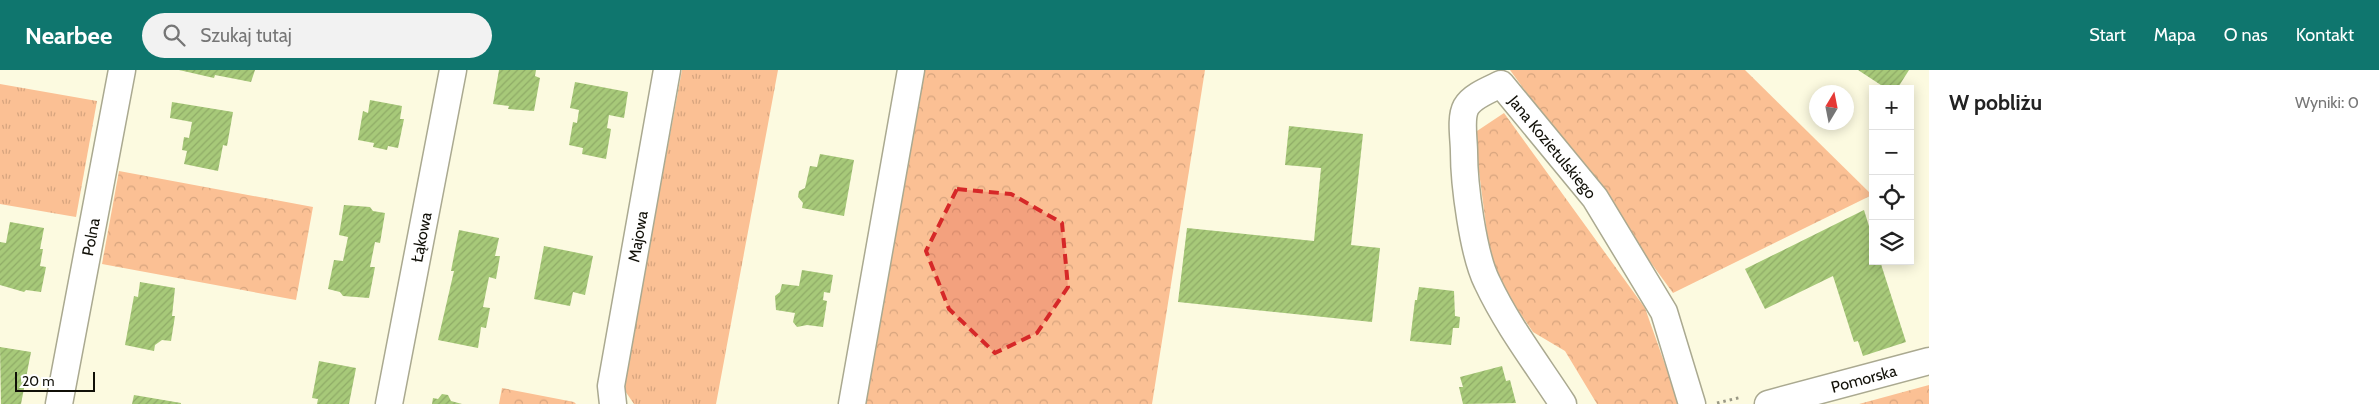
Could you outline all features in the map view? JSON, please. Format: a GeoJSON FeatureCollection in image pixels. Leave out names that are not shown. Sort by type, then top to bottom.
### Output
{"type":"FeatureCollection","features":[{"type":"Feature","properties":{"kind":"street","name":"Polna"},"geometry":{"type":"LineString","coordinates":[[59,404],[122,70]]}},
{"type":"Feature","properties":{"kind":"street","name":"Łąkowa"},"geometry":{"type":"LineString","coordinates":[[389,404],[453,70]]}},
{"type":"Feature","properties":{"kind":"street","name":"Majowa"},"geometry":{"type":"LineString","coordinates":[[613,404],[611,386],[668,70]]}},
{"type":"Feature","properties":{"kind":"street"},"geometry":{"type":"LineString","coordinates":[[852,404],[911,70]]}},
{"type":"Feature","properties":{"kind":"street","name":"Jana Kozietulskiego"},"geometry":{"type":"LineString","coordinates":[[1563,404],[1518,336],[1487,282],[1479,262],[1464,162],[1464,117],[1466,106],[1476,98],[1494,77],[1595,198],[1664,312],[1692,404]]}},
{"type":"Feature","properties":{"kind":"street","name":"Pomorska"},"geometry":{"type":"LineString","coordinates":[[1768,404],[1929,361]]}},
{"type":"Feature","properties":{"kind":"highlighted area"},"geometry":{"type":"Polygon","coordinates":[[[957,189],[1011,194],[1062,223],[1068,287],[1037,333],[995,353],[949,309],[926,251],[957,189]]]}},
{"type":"Feature","properties":{"kind":"green space"},"geometry":{"type":"Polygon","coordinates":[[[682,70],[778,70],[716,404],[634,404],[623,388],[682,70]]]}},
{"type":"Feature","properties":{"kind":"green space"},"geometry":{"type":"Polygon","coordinates":[[[924,70],[1205,70],[1152,404],[863,404],[924,70]]]}},
{"type":"Feature","properties":{"kind":"green space"},"geometry":{"type":"Polygon","coordinates":[[[1510,70],[1745,70],[1869,192],[1869,196],[1673,293],[1510,70]]]}},
{"type":"Feature","properties":{"kind":"green space"},"geometry":{"type":"Polygon","coordinates":[[[0,84],[97,101],[76,217],[0,204],[0,84]]]}},
{"type":"Feature","properties":{"kind":"green space"},"geometry":{"type":"Polygon","coordinates":[[[1504,113],[1645,308],[1679,404],[1597,404],[1565,351],[1533,332],[1492,272],[1474,133],[1504,113]]]}},
{"type":"Feature","properties":{"kind":"green space"},"geometry":{"type":"Polygon","coordinates":[[[119,171],[313,207],[296,300],[102,264],[119,171]]]}},
{"type":"Feature","properties":{"kind":"green space"},"geometry":{"type":"Polygon","coordinates":[[[1929,385],[1929,404],[1859,404],[1929,385]]]}},
{"type":"Feature","properties":{"kind":"green space"},"geometry":{"type":"Polygon","coordinates":[[[502,388],[574,402],[576,404],[499,404],[502,388]]]}},
{"type":"Feature","properties":{"kind":"building"},"geometry":{"type":"Polygon","coordinates":[[[179,70],[255,70],[251,82],[215,75],[214,78],[179,70]]]}},
{"type":"Feature","properties":{"kind":"building"},"geometry":{"type":"Polygon","coordinates":[[[499,70],[536,70],[535,76],[540,78],[534,111],[508,109],[509,106],[493,104],[499,70]]]}},
{"type":"Feature","properties":{"kind":"building"},"geometry":{"type":"Polygon","coordinates":[[[1858,70],[1909,70],[1900,85],[1881,85],[1858,70]]]}},
{"type":"Feature","properties":{"kind":"building"},"geometry":{"type":"Polygon","coordinates":[[[575,82],[628,92],[624,118],[609,115],[607,128],[611,129],[606,159],[582,154],[583,148],[569,145],[573,122],[577,123],[579,110],[570,108],[575,82]]]}},
{"type":"Feature","properties":{"kind":"building"},"geometry":{"type":"Polygon","coordinates":[[[370,100],[402,106],[400,119],[404,119],[398,148],[388,146],[387,150],[373,147],[374,143],[358,140],[363,111],[368,113],[370,100]]]}},
{"type":"Feature","properties":{"kind":"building"},"geometry":{"type":"Polygon","coordinates":[[[172,102],[233,112],[227,146],[223,145],[218,171],[184,164],[187,151],[182,150],[184,137],[189,138],[192,122],[170,118],[172,102]]]}},
{"type":"Feature","properties":{"kind":"building"},"geometry":{"type":"Polygon","coordinates":[[[1289,126],[1363,134],[1351,245],[1380,248],[1372,322],[1178,302],[1187,228],[1314,241],[1321,168],[1285,165],[1289,126]]]}},
{"type":"Feature","properties":{"kind":"building"},"geometry":{"type":"Polygon","coordinates":[[[820,154],[854,160],[844,216],[802,208],[803,203],[798,197],[799,191],[805,188],[810,166],[817,167],[820,154]]]}},
{"type":"Feature","properties":{"kind":"building"},"geometry":{"type":"Polygon","coordinates":[[[344,205],[370,207],[373,211],[385,213],[380,243],[375,242],[370,267],[375,267],[369,298],[343,296],[340,292],[328,289],[334,260],[343,261],[348,237],[339,235],[344,205]]]}},
{"type":"Feature","properties":{"kind":"building"},"geometry":{"type":"Polygon","coordinates":[[[1864,210],[1869,226],[1869,265],[1881,265],[1906,342],[1863,356],[1858,341],[1854,342],[1833,276],[1765,309],[1745,269],[1864,210]]]}},
{"type":"Feature","properties":{"kind":"building"},"geometry":{"type":"Polygon","coordinates":[[[10,222],[44,228],[40,249],[43,249],[40,266],[46,267],[41,292],[26,290],[24,292],[0,285],[0,242],[6,243],[10,222]]]}},
{"type":"Feature","properties":{"kind":"building"},"geometry":{"type":"Polygon","coordinates":[[[459,230],[499,238],[495,256],[500,256],[496,279],[489,277],[483,307],[490,308],[486,328],[481,327],[478,348],[438,340],[454,271],[451,271],[459,230]]]}},
{"type":"Feature","properties":{"kind":"building"},"geometry":{"type":"Polygon","coordinates":[[[544,246],[593,256],[585,295],[573,292],[570,306],[534,299],[544,246]]]}},
{"type":"Feature","properties":{"kind":"building"},"geometry":{"type":"Polygon","coordinates":[[[802,270],[833,275],[830,293],[824,292],[823,300],[827,301],[823,327],[807,325],[797,327],[793,322],[795,313],[776,310],[775,296],[780,292],[782,284],[799,286],[802,270]]]}},
{"type":"Feature","properties":{"kind":"building"},"geometry":{"type":"Polygon","coordinates":[[[140,282],[175,288],[172,316],[175,316],[171,341],[162,340],[155,345],[154,351],[125,345],[134,296],[138,297],[140,282]]]}},
{"type":"Feature","properties":{"kind":"building"},"geometry":{"type":"Polygon","coordinates":[[[1419,287],[1454,291],[1455,316],[1460,317],[1459,328],[1453,328],[1451,345],[1410,341],[1415,300],[1417,300],[1419,287]]]}},
{"type":"Feature","properties":{"kind":"building"},"geometry":{"type":"Polygon","coordinates":[[[0,347],[31,352],[21,404],[1,404],[0,347]]]}},
{"type":"Feature","properties":{"kind":"building"},"geometry":{"type":"Polygon","coordinates":[[[319,361],[356,368],[349,404],[317,404],[318,399],[312,398],[319,361]]]}},
{"type":"Feature","properties":{"kind":"building"},"geometry":{"type":"Polygon","coordinates":[[[1502,366],[1506,381],[1510,380],[1516,403],[1463,404],[1459,387],[1463,387],[1460,377],[1502,366]]]}},
{"type":"Feature","properties":{"kind":"building"},"geometry":{"type":"Polygon","coordinates":[[[442,394],[448,395],[451,401],[462,404],[432,404],[433,398],[438,399],[442,394]]]}},
{"type":"Feature","properties":{"kind":"building"},"geometry":{"type":"Polygon","coordinates":[[[134,395],[181,403],[181,404],[132,404],[134,395]]]}}]}
